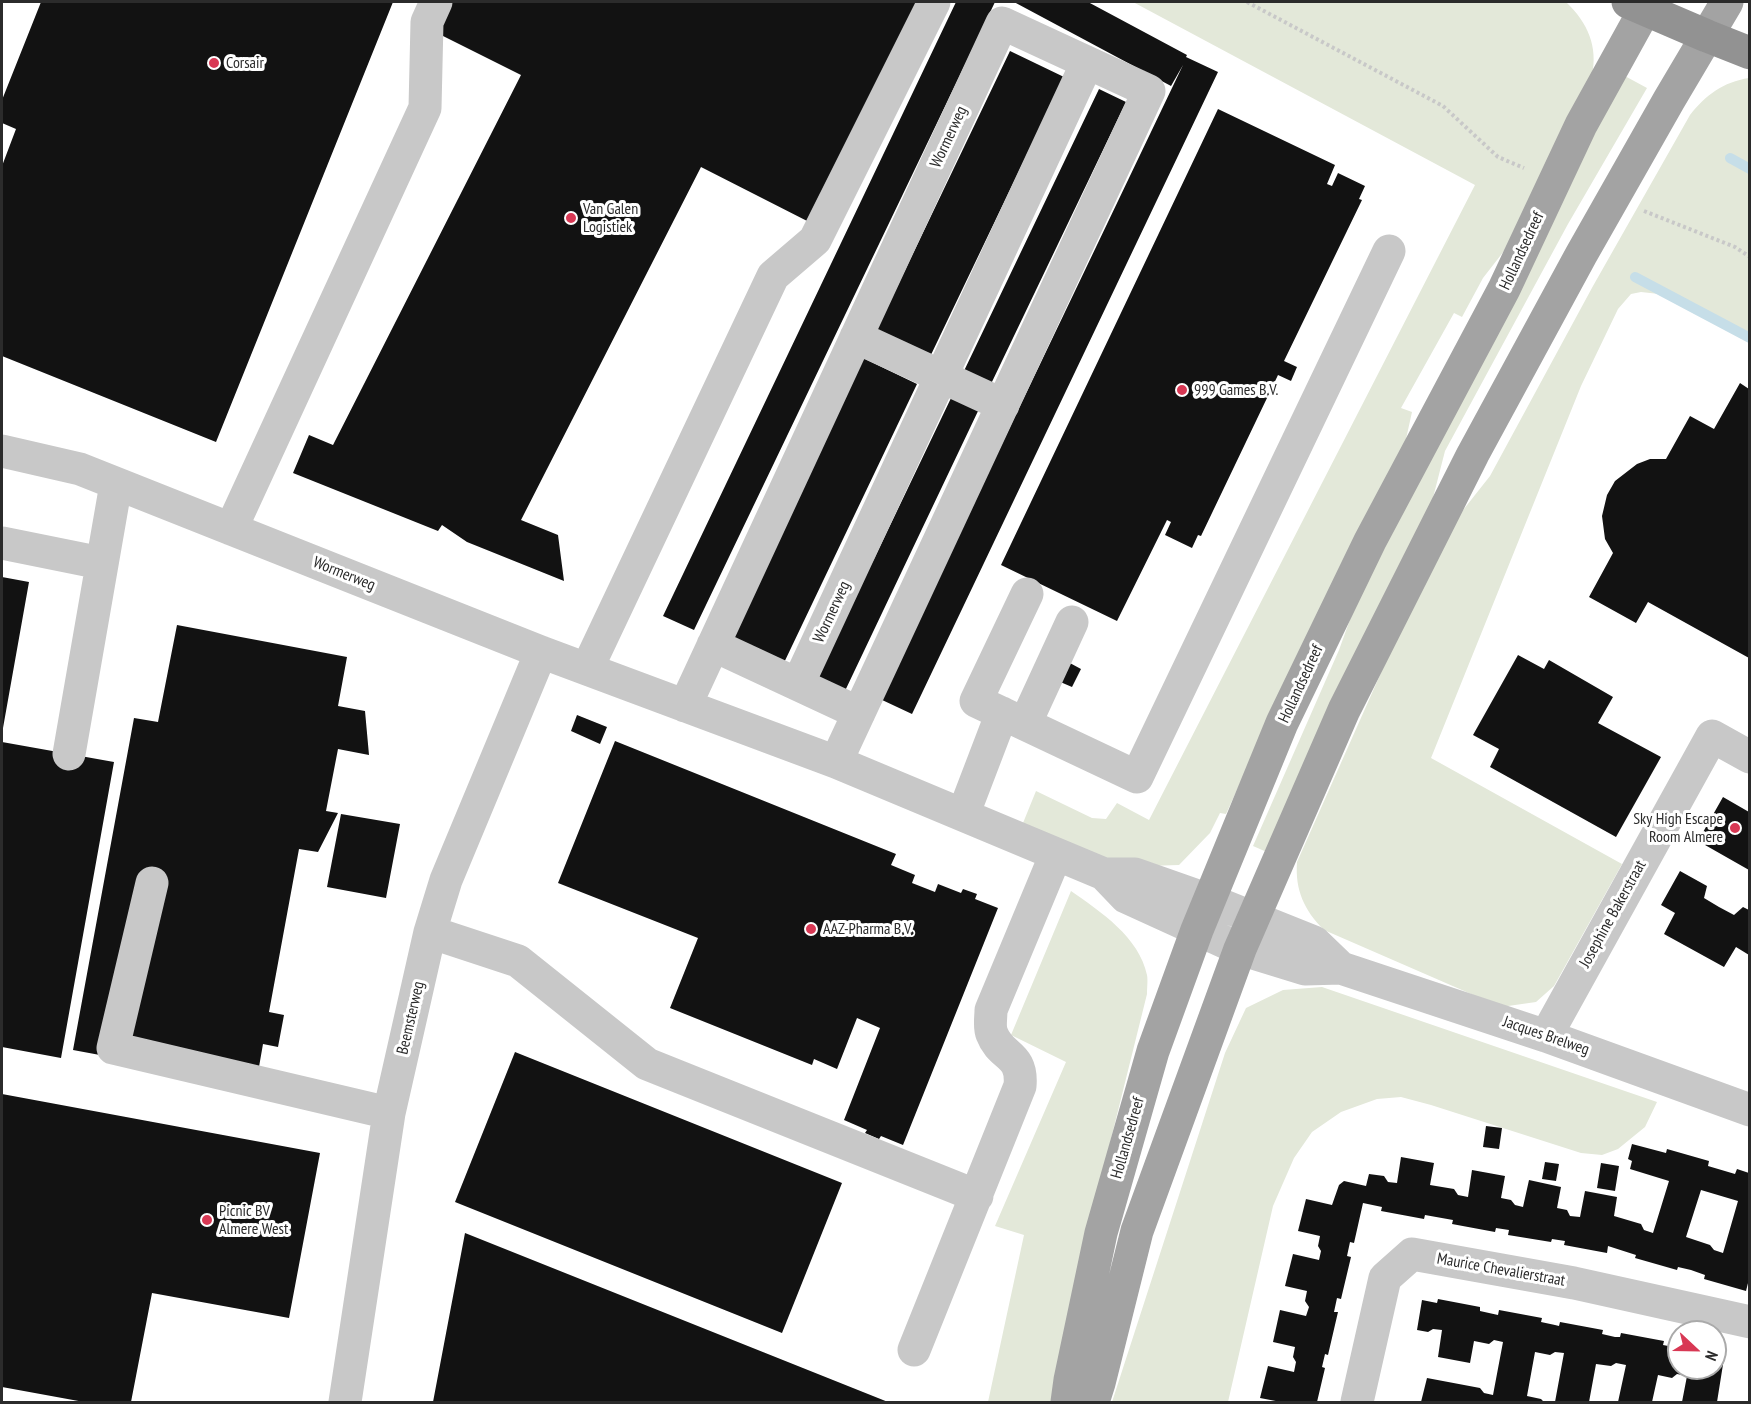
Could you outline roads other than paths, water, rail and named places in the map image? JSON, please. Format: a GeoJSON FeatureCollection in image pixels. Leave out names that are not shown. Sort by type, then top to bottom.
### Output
{"type":"FeatureCollection","features":[{"type":"Feature","properties":{"kind":"highway"},"geometry":{"type":"LineString","coordinates":[[1641,4],[1707,36],[1749,53]]}},
{"type":"Feature","properties":{"kind":"main road"},"geometry":{"type":"LineString","coordinates":[[1093,1402],[1137,1231],[1252,918],[1344,710],[1473,454],[1614,199],[1727,2]]}},
{"type":"Feature","properties":{"kind":"main road","name":"Hollandsedreef"},"geometry":{"type":"LineString","coordinates":[[1067,1402],[1101,1233],[1153,1051],[1209,900],[1282,723],[1370,541],[1504,289],[1641,4]]}},
{"type":"Feature","properties":{"kind":"street"},"geometry":{"type":"LineString","coordinates":[[231,529],[425,108],[427,22],[436,2]]}},
{"type":"Feature","properties":{"kind":"street"},"geometry":{"type":"LineString","coordinates":[[587,669],[773,276],[814,240],[934,2]]}},
{"type":"Feature","properties":{"kind":"street","name":"Wormerweg"},"geometry":{"type":"LineString","coordinates":[[685,706],[1002,23],[1149,91],[836,762]]}},
{"type":"Feature","properties":{"kind":"street","name":"Wormerweg"},"geometry":{"type":"LineString","coordinates":[[798,684],[1088,63]]}},
{"type":"Feature","properties":{"kind":"street"},"geometry":{"type":"LineString","coordinates":[[1028,594],[976,701],[1137,777],[1389,250]]}},
{"type":"Feature","properties":{"kind":"street"},"geometry":{"type":"LineString","coordinates":[[856,337],[1003,405]]}},
{"type":"Feature","properties":{"kind":"street","name":"Wormerweg"},"geometry":{"type":"LineString","coordinates":[[2,451],[80,469],[541,652],[836,762],[1104,873],[1135,874],[1252,918]]}},
{"type":"Feature","properties":{"kind":"street"},"geometry":{"type":"LineString","coordinates":[[69,754],[116,484]]}},
{"type":"Feature","properties":{"kind":"street"},"geometry":{"type":"LineString","coordinates":[[2,543],[101,563]]}},
{"type":"Feature","properties":{"kind":"street"},"geometry":{"type":"LineString","coordinates":[[963,815],[1013,718],[1072,622]]}},
{"type":"Feature","properties":{"kind":"street"},"geometry":{"type":"LineString","coordinates":[[713,645],[859,713]]}},
{"type":"Feature","properties":{"kind":"street","name":"Beemsterweg"},"geometry":{"type":"LineString","coordinates":[[345,1402],[389,1113],[430,932],[446,880],[541,652]]}},
{"type":"Feature","properties":{"kind":"street","name":"Josephine Bakerstraat"},"geometry":{"type":"LineString","coordinates":[[1546,1036],[1712,736],[1749,757]]}},
{"type":"Feature","properties":{"kind":"street"},"geometry":{"type":"LineString","coordinates":[[914,1350],[1020,1086],[1019,1067],[992,1034],[991,1010],[1056,854]]}},
{"type":"Feature","properties":{"kind":"street","name":"Wormerweg"},"geometry":{"type":"LineString","coordinates":[[1104,873],[1126,897],[1240,949]]}},
{"type":"Feature","properties":{"kind":"street"},"geometry":{"type":"LineString","coordinates":[[152,883],[113,1048],[389,1113]]}},
{"type":"Feature","properties":{"kind":"street","name":"Jacques Brelweg"},"geometry":{"type":"LineString","coordinates":[[1252,918],[1314,942],[1341,968]]}},
{"type":"Feature","properties":{"kind":"street"},"geometry":{"type":"LineString","coordinates":[[430,932],[518,961],[647,1064],[977,1196]]}},
{"type":"Feature","properties":{"kind":"street","name":"Jacques Brelweg"},"geometry":{"type":"LineString","coordinates":[[1240,949],[1305,969],[1341,968],[1546,1036],[1749,1110]]}},
{"type":"Feature","properties":{"kind":"street","name":"Maurice Chevalierstraat"},"geometry":{"type":"LineString","coordinates":[[1357,1402],[1385,1278],[1412,1254],[1574,1283],[1749,1322]]}},
{"type":"Feature","properties":{"kind":"waterway"},"geometry":{"type":"LineString","coordinates":[[1730,158],[1750,169]]}},
{"type":"Feature","properties":{"kind":"waterway"},"geometry":{"type":"LineString","coordinates":[[1635,277],[1750,338]]}},
{"type":"Feature","properties":{"kind":"place","name":"Corsair"},"geometry":{"type":"Point","coordinates":[214,63]}},
{"type":"Feature","properties":{"kind":"place","name":"Van Galen Logistiek"},"geometry":{"type":"Point","coordinates":[571,218]}},
{"type":"Feature","properties":{"kind":"place","name":"999 Games B.V."},"geometry":{"type":"Point","coordinates":[1182,390]}},
{"type":"Feature","properties":{"kind":"place","name":"Sky High Escape Room Almere"},"geometry":{"type":"Point","coordinates":[1735,828]}},
{"type":"Feature","properties":{"kind":"place","name":"AAZ-Pharma B.V."},"geometry":{"type":"Point","coordinates":[811,929]}},
{"type":"Feature","properties":{"kind":"place","name":"Picnic BV Almere West"},"geometry":{"type":"Point","coordinates":[207,1220]}}]}
